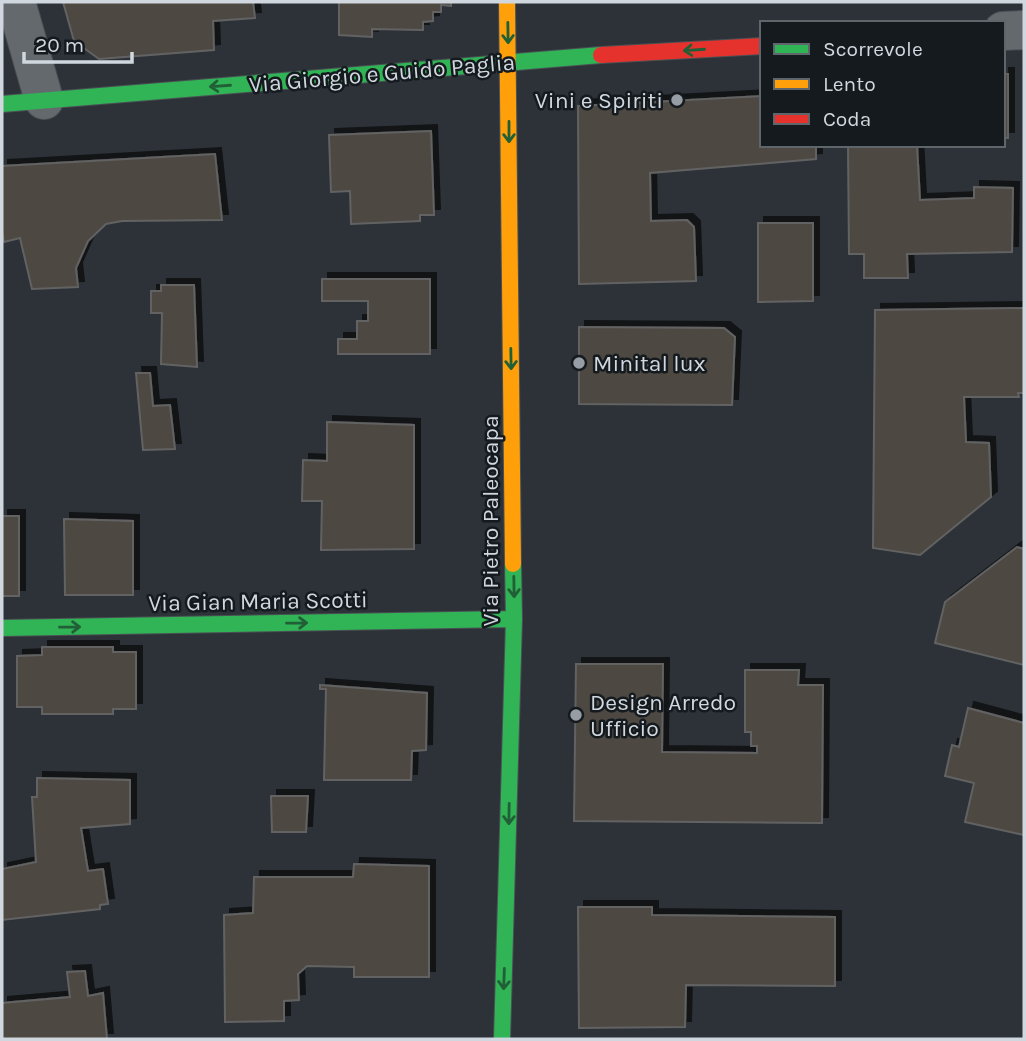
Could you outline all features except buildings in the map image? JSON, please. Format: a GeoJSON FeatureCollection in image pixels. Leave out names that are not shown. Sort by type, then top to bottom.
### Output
{"type":"FeatureCollection","features":[{"type":"Feature","properties":{"kind":"street"},"geometry":{"type":"LineString","coordinates":[[16,2],[44,100]]}},
{"type":"Feature","properties":{"kind":"street","name":"Via Pietro Paleocapa"},"geometry":{"type":"LineString","coordinates":[[502,1039],[514,619],[507,2]]}},
{"type":"Feature","properties":{"kind":"street"},"geometry":{"type":"LineString","coordinates":[[1005,31],[1024,30]]}},
{"type":"Feature","properties":{"kind":"street","name":"Via Giorgio e Guido Paglia"},"geometry":{"type":"LineString","coordinates":[[2,104],[508,63],[760,46]]}},
{"type":"Feature","properties":{"kind":"street","name":"Via Gian Maria Scotti"},"geometry":{"type":"LineString","coordinates":[[2,628],[514,619]]}},
{"type":"Feature","properties":{"kind":"traffic: fast"},"geometry":{"type":"LineString","coordinates":[[2,104],[601,55]]}},
{"type":"Feature","properties":{"kind":"traffic: fast"},"geometry":{"type":"LineString","coordinates":[[502,1039],[514,619],[513,564]]}},
{"type":"Feature","properties":{"kind":"traffic: fast"},"geometry":{"type":"LineString","coordinates":[[2,628],[514,619]]}},
{"type":"Feature","properties":{"kind":"traffic: slow"},"geometry":{"type":"LineString","coordinates":[[507,2],[513,564]]}},
{"type":"Feature","properties":{"kind":"traffic: jam"},"geometry":{"type":"LineString","coordinates":[[601,55],[760,46]]}},
{"type":"Feature","properties":{"kind":"place","name":"Vini e Spiriti"},"geometry":{"type":"Point","coordinates":[677,100]}},
{"type":"Feature","properties":{"kind":"place","name":"Minital lux"},"geometry":{"type":"Point","coordinates":[579,363]}},
{"type":"Feature","properties":{"kind":"place","name":"Design Arredo Ufficio"},"geometry":{"type":"Point","coordinates":[576,715]}}]}
